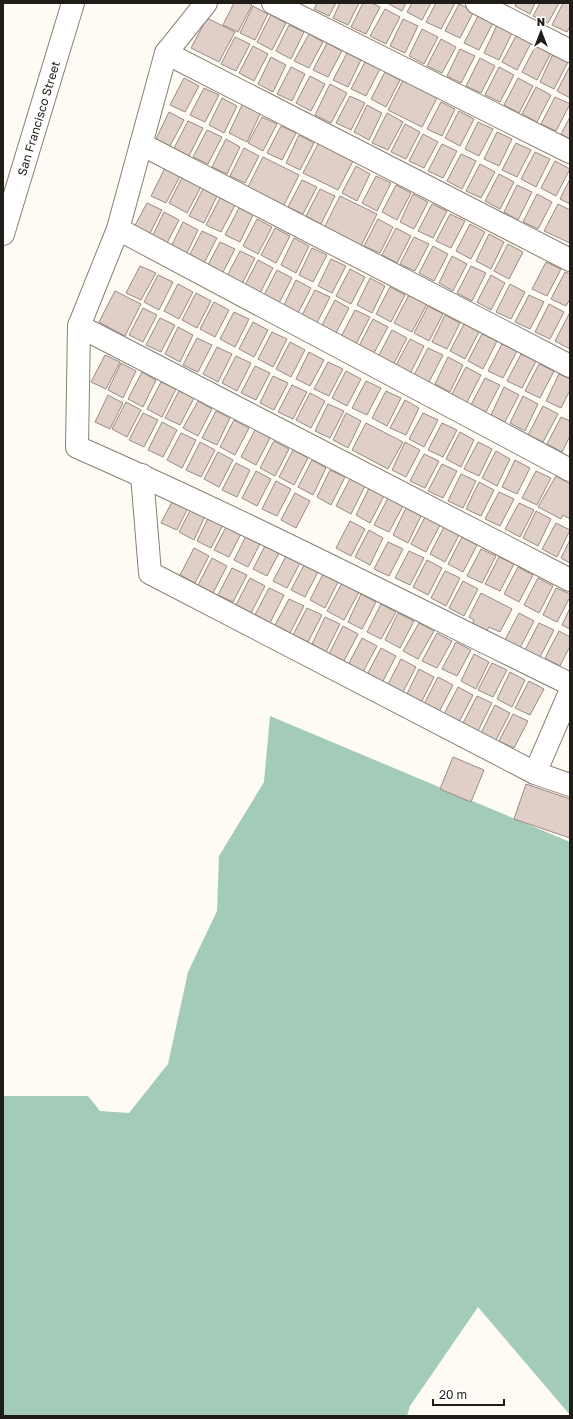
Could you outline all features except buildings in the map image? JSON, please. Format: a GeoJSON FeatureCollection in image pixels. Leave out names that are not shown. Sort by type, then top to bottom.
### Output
{"type":"FeatureCollection","features":[{"type":"Feature","properties":{"kind":"street","name":"San Francisco Street"},"geometry":{"type":"LineString","coordinates":[[3,234],[73,3]]}},
{"type":"Feature","properties":{"kind":"street"},"geometry":{"type":"LineString","coordinates":[[206,3],[166,52],[118,229],[79,326],[77,447],[261,532],[570,684]]}},
{"type":"Feature","properties":{"kind":"street"},"geometry":{"type":"LineString","coordinates":[[273,3],[570,152]]}},
{"type":"Feature","properties":{"kind":"street"},"geometry":{"type":"LineString","coordinates":[[477,3],[570,51]]}},
{"type":"Feature","properties":{"kind":"street"},"geometry":{"type":"LineString","coordinates":[[166,52],[570,260]]}},
{"type":"Feature","properties":{"kind":"street"},"geometry":{"type":"LineString","coordinates":[[141,144],[570,366]]}},
{"type":"Feature","properties":{"kind":"street"},"geometry":{"type":"LineString","coordinates":[[118,229],[570,470]]}},
{"type":"Feature","properties":{"kind":"street"},"geometry":{"type":"LineString","coordinates":[[79,326],[570,580]]}},
{"type":"Feature","properties":{"kind":"street"},"geometry":{"type":"LineString","coordinates":[[142,476],[150,573],[535,773],[570,785]]}},
{"type":"Feature","properties":{"kind":"street"},"geometry":{"type":"LineString","coordinates":[[535,773],[570,692]]}},
{"type":"Feature","properties":{"kind":"green space"},"geometry":{"type":"Polygon","coordinates":[[[270,716],[570,842],[570,1415],[478,1307],[410,1406],[407,1416],[3,1416],[3,1096],[88,1096],[100,1111],[129,1113],[168,1064],[188,972],[217,911],[219,856],[264,782],[270,716]]]}}]}
